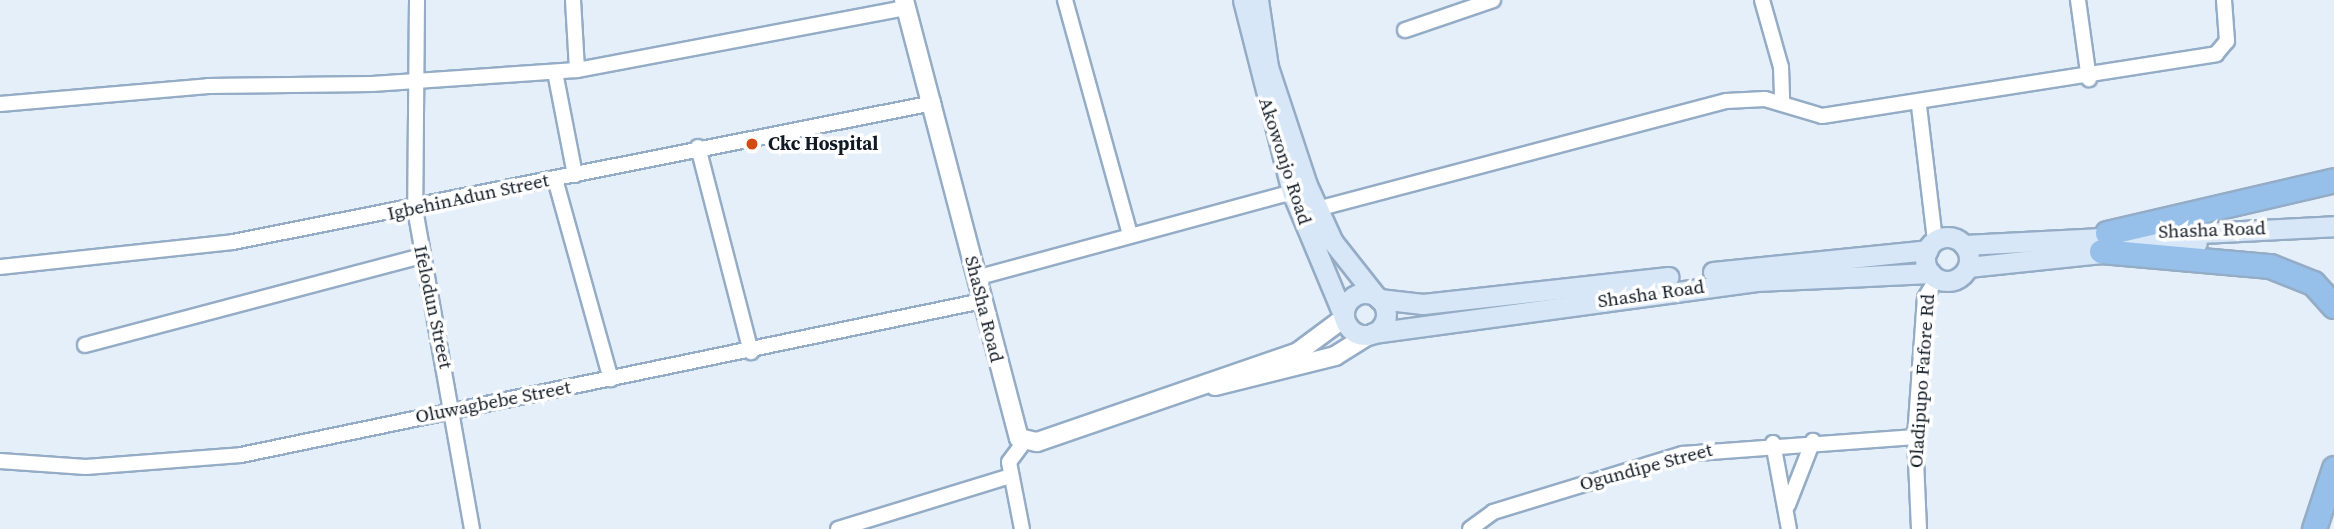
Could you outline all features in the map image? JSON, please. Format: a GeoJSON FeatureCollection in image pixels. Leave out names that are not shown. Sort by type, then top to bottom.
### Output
{"type":"FeatureCollection","features":[{"type":"Feature","properties":{"kind":"highway"},"geometry":{"type":"LineString","coordinates":[[2104,242],[2334,180]]}},
{"type":"Feature","properties":{"kind":"highway"},"geometry":{"type":"LineString","coordinates":[[2104,242],[2270,266],[2313,283],[2334,306]]}},
{"type":"Feature","properties":{"kind":"highway"},"geometry":{"type":"LineString","coordinates":[[2314,529],[2334,468]]}},
{"type":"Feature","properties":{"kind":"main road","name":"Akowonjo Road"},"geometry":{"type":"LineString","coordinates":[[1243,0],[1292,192],[1344,317]]}},
{"type":"Feature","properties":{"kind":"main road","name":"Akowonjo Road"},"geometry":{"type":"LineString","coordinates":[[1258,0],[1280,113],[1317,209],[1333,242],[1377,297]]}},
{"type":"Feature","properties":{"kind":"main road","name":"Shasha Road"},"geometry":{"type":"LineString","coordinates":[[1968,267],[2104,242],[2334,226]]}},
{"type":"Feature","properties":{"kind":"main road"},"geometry":{"type":"LineString","coordinates":[[1950,237],[1964,245],[1968,267],[1951,281],[1934,276],[1931,245],[1950,237]]}},
{"type":"Feature","properties":{"kind":"main road","name":"Shasha Road"},"geometry":{"type":"LineString","coordinates":[[1964,245],[2334,239]]}},
{"type":"Feature","properties":{"kind":"main road","name":"Shasha Road"},"geometry":{"type":"LineString","coordinates":[[1377,297],[1423,304],[1931,245]]}},
{"type":"Feature","properties":{"kind":"main road","name":"Shasha Road"},"geometry":{"type":"LineString","coordinates":[[1371,334],[1716,285],[1934,276]]}},
{"type":"Feature","properties":{"kind":"main road"},"geometry":{"type":"LineString","coordinates":[[1353,296],[1377,297],[1385,321],[1371,334],[1350,329],[1344,317],[1353,296]]}},
{"type":"Feature","properties":{"kind":"street","name":"Ifelodun Street"},"geometry":{"type":"LineString","coordinates":[[417,0],[419,79],[412,109],[415,209],[421,256],[454,410],[472,529]]}},
{"type":"Feature","properties":{"kind":"street"},"geometry":{"type":"LineString","coordinates":[[573,0],[577,69]]}},
{"type":"Feature","properties":{"kind":"street"},"geometry":{"type":"LineString","coordinates":[[1065,0],[1130,236]]}},
{"type":"Feature","properties":{"kind":"street"},"geometry":{"type":"LineString","coordinates":[[1405,30],[1493,0]]}},
{"type":"Feature","properties":{"kind":"street"},"geometry":{"type":"LineString","coordinates":[[1762,0],[1781,68],[1782,102]]}},
{"type":"Feature","properties":{"kind":"street"},"geometry":{"type":"LineString","coordinates":[[2078,0],[2089,79]]}},
{"type":"Feature","properties":{"kind":"street"},"geometry":{"type":"LineString","coordinates":[[1317,209],[1726,102],[1782,102],[1822,116],[1919,106],[2089,79],[2216,54],[2227,41],[2224,0]]}},
{"type":"Feature","properties":{"kind":"street"},"geometry":{"type":"LineString","coordinates":[[0,104],[194,86],[555,72],[905,4]]}},
{"type":"Feature","properties":{"kind":"street","name":"ShaSha Road"},"geometry":{"type":"LineString","coordinates":[[905,4],[933,103],[1007,404],[1024,442]]}},
{"type":"Feature","properties":{"kind":"street"},"geometry":{"type":"LineString","coordinates":[[555,72],[575,175]]}},
{"type":"Feature","properties":{"kind":"street","name":"IgbehinAdun Street"},"geometry":{"type":"LineString","coordinates":[[0,267],[233,242],[415,209],[698,147],[933,103]]}},
{"type":"Feature","properties":{"kind":"street"},"geometry":{"type":"LineString","coordinates":[[1919,106],[1931,245]]}},
{"type":"Feature","properties":{"kind":"street"},"geometry":{"type":"LineString","coordinates":[[698,147],[751,352]]}},
{"type":"Feature","properties":{"kind":"street"},"geometry":{"type":"LineString","coordinates":[[555,179],[611,379]]}},
{"type":"Feature","properties":{"kind":"street"},"geometry":{"type":"LineString","coordinates":[[976,278],[1292,192]]}},
{"type":"Feature","properties":{"kind":"street"},"geometry":{"type":"LineString","coordinates":[[85,345],[421,256]]}},
{"type":"Feature","properties":{"kind":"street","name":"Oladipupo Fafore Rd"},"geometry":{"type":"LineString","coordinates":[[1919,529],[1915,438],[1924,298],[1934,276]]}},
{"type":"Feature","properties":{"kind":"street","name":"Oluwagbebe Street"},"geometry":{"type":"LineString","coordinates":[[0,461],[86,467],[177,463],[751,352],[982,301]]}},
{"type":"Feature","properties":{"kind":"street"},"geometry":{"type":"LineString","coordinates":[[1022,529],[1009,462],[1024,442],[1298,352],[1344,317]]}},
{"type":"Feature","properties":{"kind":"street"},"geometry":{"type":"LineString","coordinates":[[1194,388],[1259,378],[1335,356],[1371,334]]}},
{"type":"Feature","properties":{"kind":"street","name":"Ogundipe Street"},"geometry":{"type":"LineString","coordinates":[[1470,529],[1493,512],[1683,454],[1773,443],[1915,438]]}},
{"type":"Feature","properties":{"kind":"street"},"geometry":{"type":"LineString","coordinates":[[1788,507],[1813,441]]}},
{"type":"Feature","properties":{"kind":"street"},"geometry":{"type":"LineString","coordinates":[[1773,443],[1788,507],[1789,529]]}},
{"type":"Feature","properties":{"kind":"street"},"geometry":{"type":"LineString","coordinates":[[838,529],[1010,476]]}},
{"type":"Feature","properties":{"kind":"place","name":"Ckc Hospital"},"geometry":{"type":"Point","coordinates":[752,144]}}]}
